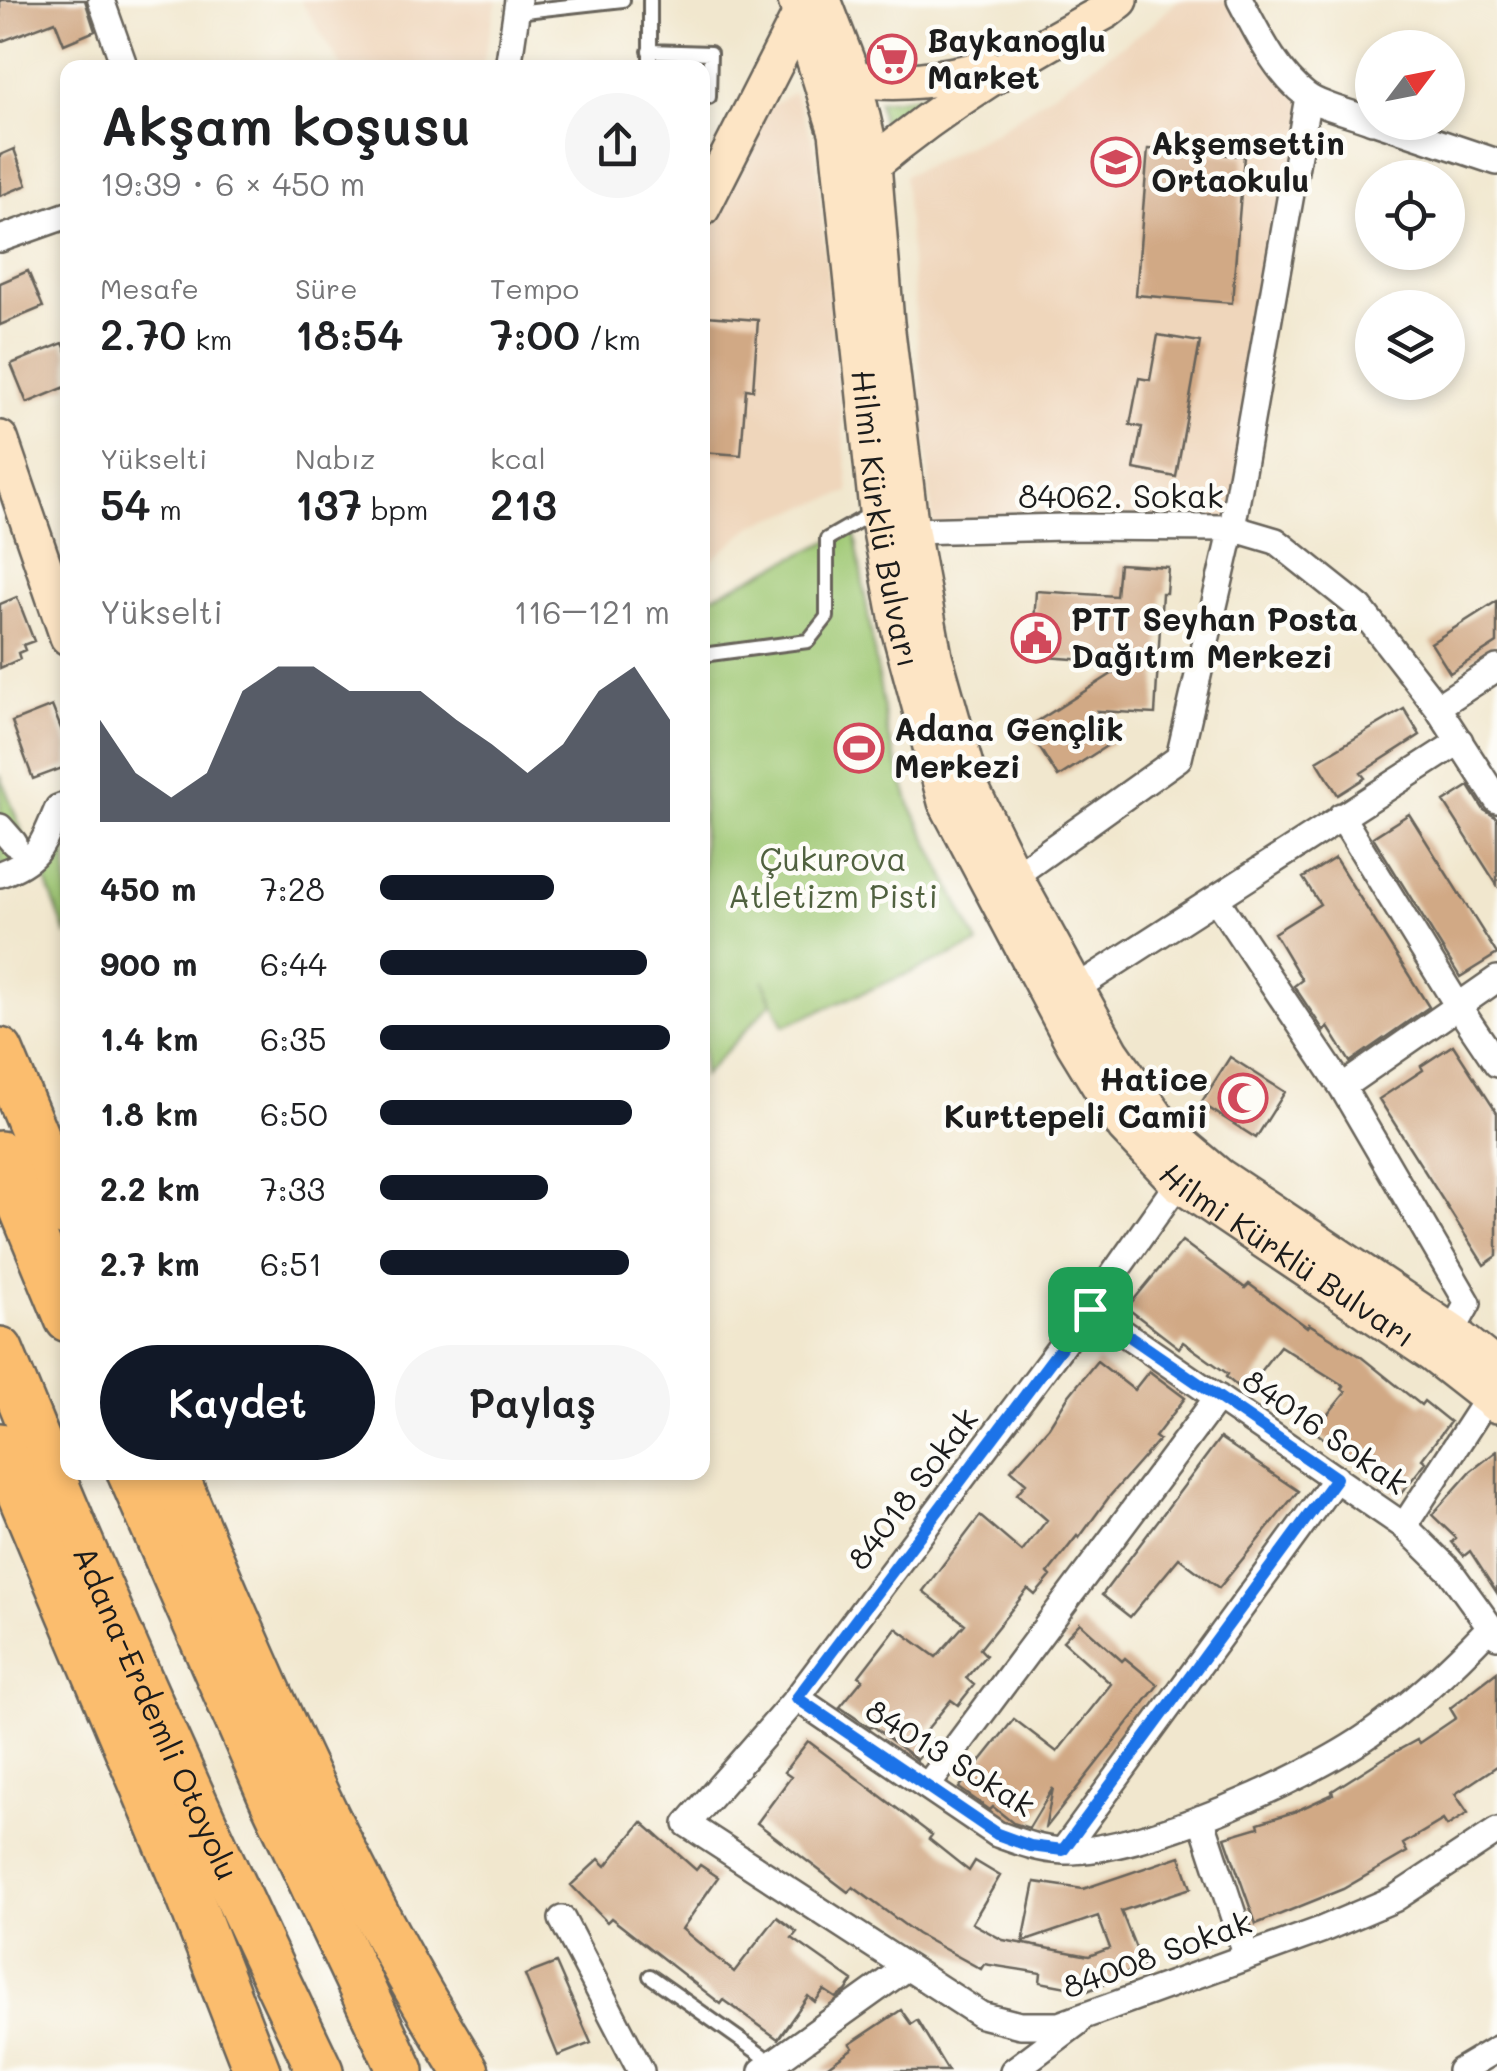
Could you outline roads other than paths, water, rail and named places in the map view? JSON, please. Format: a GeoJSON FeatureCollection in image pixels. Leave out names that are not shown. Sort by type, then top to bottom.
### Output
{"type":"FeatureCollection","features":[{"type":"Feature","properties":{"kind":"highway"},"geometry":{"type":"LineString","coordinates":[[0,1051],[60,1195]]}},
{"type":"Feature","properties":{"kind":"highway"},"geometry":{"type":"LineString","coordinates":[[0,1154],[60,1300]]}},
{"type":"Feature","properties":{"kind":"highway","name":"Adana-Erdemli Otoyolu"},"geometry":{"type":"LineString","coordinates":[[0,1350],[251,1926],[320,2071]]}},
{"type":"Feature","properties":{"kind":"highway"},"geometry":{"type":"LineString","coordinates":[[0,1446],[184,1883],[257,2071]]}},
{"type":"Feature","properties":{"kind":"highway"},"geometry":{"type":"LineString","coordinates":[[133,1480],[272,1798],[401,2071]]}},
{"type":"Feature","properties":{"kind":"highway"},"geometry":{"type":"LineString","coordinates":[[177,1480],[314,1798],[417,1992],[466,2071]]}},
{"type":"Feature","properties":{"kind":"main road"},"geometry":{"type":"LineString","coordinates":[[872,164],[924,120],[1120,0]]}},
{"type":"Feature","properties":{"kind":"main road"},"geometry":{"type":"LineString","coordinates":[[807,4],[852,78],[872,164],[911,532],[934,656],[972,790],[1014,876],[1111,1052],[1167,1132],[1219,1176],[1452,1332],[1494,1390]]}},
{"type":"Feature","properties":{"kind":"main road"},"geometry":{"type":"LineString","coordinates":[[710,192],[807,4]]}},
{"type":"Feature","properties":{"kind":"main road","name":"Hilmi Kürklü Bulvarı"},"geometry":{"type":"LineString","coordinates":[[807,4],[837,132],[876,510],[900,632],[946,802],[1074,1044],[1125,1127],[1178,1183],[1432,1354],[1494,1390]]}},
{"type":"Feature","properties":{"kind":"main road"},"geometry":{"type":"LineString","coordinates":[[852,78],[886,84],[938,79],[1012,63]]}},
{"type":"Feature","properties":{"kind":"main road"},"geometry":{"type":"LineString","coordinates":[[0,439],[60,615]]}},
{"type":"Feature","properties":{"kind":"street"},"geometry":{"type":"LineString","coordinates":[[101,0],[123,60]]}},
{"type":"Feature","properties":{"kind":"street"},"geometry":{"type":"LineString","coordinates":[[1240,0],[1257,34],[1308,96],[1355,114]]}},
{"type":"Feature","properties":{"kind":"street"},"geometry":{"type":"LineString","coordinates":[[509,60],[517,6]]}},
{"type":"Feature","properties":{"kind":"street"},"geometry":{"type":"LineString","coordinates":[[1014,876],[1179,758],[1232,528],[1308,96]]}},
{"type":"Feature","properties":{"kind":"street"},"geometry":{"type":"LineString","coordinates":[[1430,140],[1497,162]]}},
{"type":"Feature","properties":{"kind":"street"},"geometry":{"type":"LineString","coordinates":[[0,239],[60,218]]}},
{"type":"Feature","properties":{"kind":"street","name":"84062. Sokak"},"geometry":{"type":"LineString","coordinates":[[911,532],[1065,526],[1232,528],[1276,541],[1360,608],[1437,706],[1497,800]]}},
{"type":"Feature","properties":{"kind":"street"},"geometry":{"type":"LineString","coordinates":[[1437,706],[1497,668]]}},
{"type":"Feature","properties":{"kind":"street"},"geometry":{"type":"LineString","coordinates":[[1076,988],[1460,741]]}},
{"type":"Feature","properties":{"kind":"street"},"geometry":{"type":"LineString","coordinates":[[0,874],[13,845],[41,847],[60,807]]}},
{"type":"Feature","properties":{"kind":"street"},"geometry":{"type":"LineString","coordinates":[[1341,816],[1497,1064]]}},
{"type":"Feature","properties":{"kind":"street"},"geometry":{"type":"LineString","coordinates":[[1216,899],[1342,1086],[1468,1304],[1452,1332]]}},
{"type":"Feature","properties":{"kind":"street"},"geometry":{"type":"LineString","coordinates":[[1342,1086],[1497,979]]}},
{"type":"Feature","properties":{"kind":"street","name":"84018 Sokak"},"geometry":{"type":"LineString","coordinates":[[687,1824],[797,1698],[1090,1309],[1178,1183]]}},
{"type":"Feature","properties":{"kind":"street","name":"84016 Sokak"},"geometry":{"type":"LineString","coordinates":[[1090,1309],[1404,1526],[1450,1570],[1494,1631]]}},
{"type":"Feature","properties":{"kind":"street"},"geometry":{"type":"LineString","coordinates":[[1404,1526],[1494,1390]]}},
{"type":"Feature","properties":{"kind":"street"},"geometry":{"type":"LineString","coordinates":[[928,1785],[1218,1398]]}},
{"type":"Feature","properties":{"kind":"street"},"geometry":{"type":"LineString","coordinates":[[1063,1850],[1336,1478]]}},
{"type":"Feature","properties":{"kind":"street","name":"84013 Sokak"},"geometry":{"type":"LineString","coordinates":[[797,1698],[997,1834],[1030,1846],[1099,1849],[1202,1818],[1298,1776],[1368,1736],[1494,1631]]}},
{"type":"Feature","properties":{"kind":"street"},"geometry":{"type":"LineString","coordinates":[[1202,1818],[1247,1957]]}},
{"type":"Feature","properties":{"kind":"street","name":"84008 Sokak"},"geometry":{"type":"LineString","coordinates":[[687,1824],[981,2015],[1020,2025],[1059,2025],[1394,1899],[1497,1831]]}},
{"type":"Feature","properties":{"kind":"street"},"geometry":{"type":"LineString","coordinates":[[562,1919],[641,2071]]}},
{"type":"Feature","properties":{"kind":"street"},"geometry":{"type":"LineString","coordinates":[[767,2067],[908,1967]]}},
{"type":"Feature","properties":{"kind":"street"},"geometry":{"type":"LineString","coordinates":[[1024,2067],[1089,2014]]}},
{"type":"Feature","properties":{"kind":"street"},"geometry":{"type":"LineString","coordinates":[[1020,2025],[1024,2067]]}},
{"type":"Feature","properties":{"kind":"street"},"geometry":{"type":"LineString","coordinates":[[1466,2070],[1497,2049]]}},
{"type":"Feature","properties":{"kind":"lane"},"geometry":{"type":"LineString","coordinates":[[517,6],[623,0]]}},
{"type":"Feature","properties":{"kind":"lane"},"geometry":{"type":"LineString","coordinates":[[650,0],[650,60]]}},
{"type":"Feature","properties":{"kind":"lane"},"geometry":{"type":"LineString","coordinates":[[649,50],[710,54],[710,60]]}},
{"type":"Feature","properties":{"kind":"lane"},"geometry":{"type":"LineString","coordinates":[[710,655],[808,641],[827,616],[826,540],[876,510]]}},
{"type":"Feature","properties":{"kind":"lane"},"geometry":{"type":"LineString","coordinates":[[650,1976],[767,2067]]}},
{"type":"Feature","properties":{"kind":"place","name":"Baykanoglu Market"},"geometry":{"type":"Point","coordinates":[892,59]}},
{"type":"Feature","properties":{"kind":"place","name":"Akşemsettin Ortaokulu"},"geometry":{"type":"Point","coordinates":[1116,162]}},
{"type":"Feature","properties":{"kind":"place","name":"PTT Seyhan Posta Dağıtım Merkezi"},"geometry":{"type":"Point","coordinates":[1036,638]}},
{"type":"Feature","properties":{"kind":"place","name":"Adana Gençlik Merkezi"},"geometry":{"type":"Point","coordinates":[859,748]}},
{"type":"Feature","properties":{"kind":"place","name":"Hatice Kurttepeli Camii"},"geometry":{"type":"Point","coordinates":[1243,1098]}},
{"type":"Feature","properties":{"kind":"park label","name":"Çukurova Atletizm Pisti"},"geometry":{"type":"Point","coordinates":[833,878]}}]}
